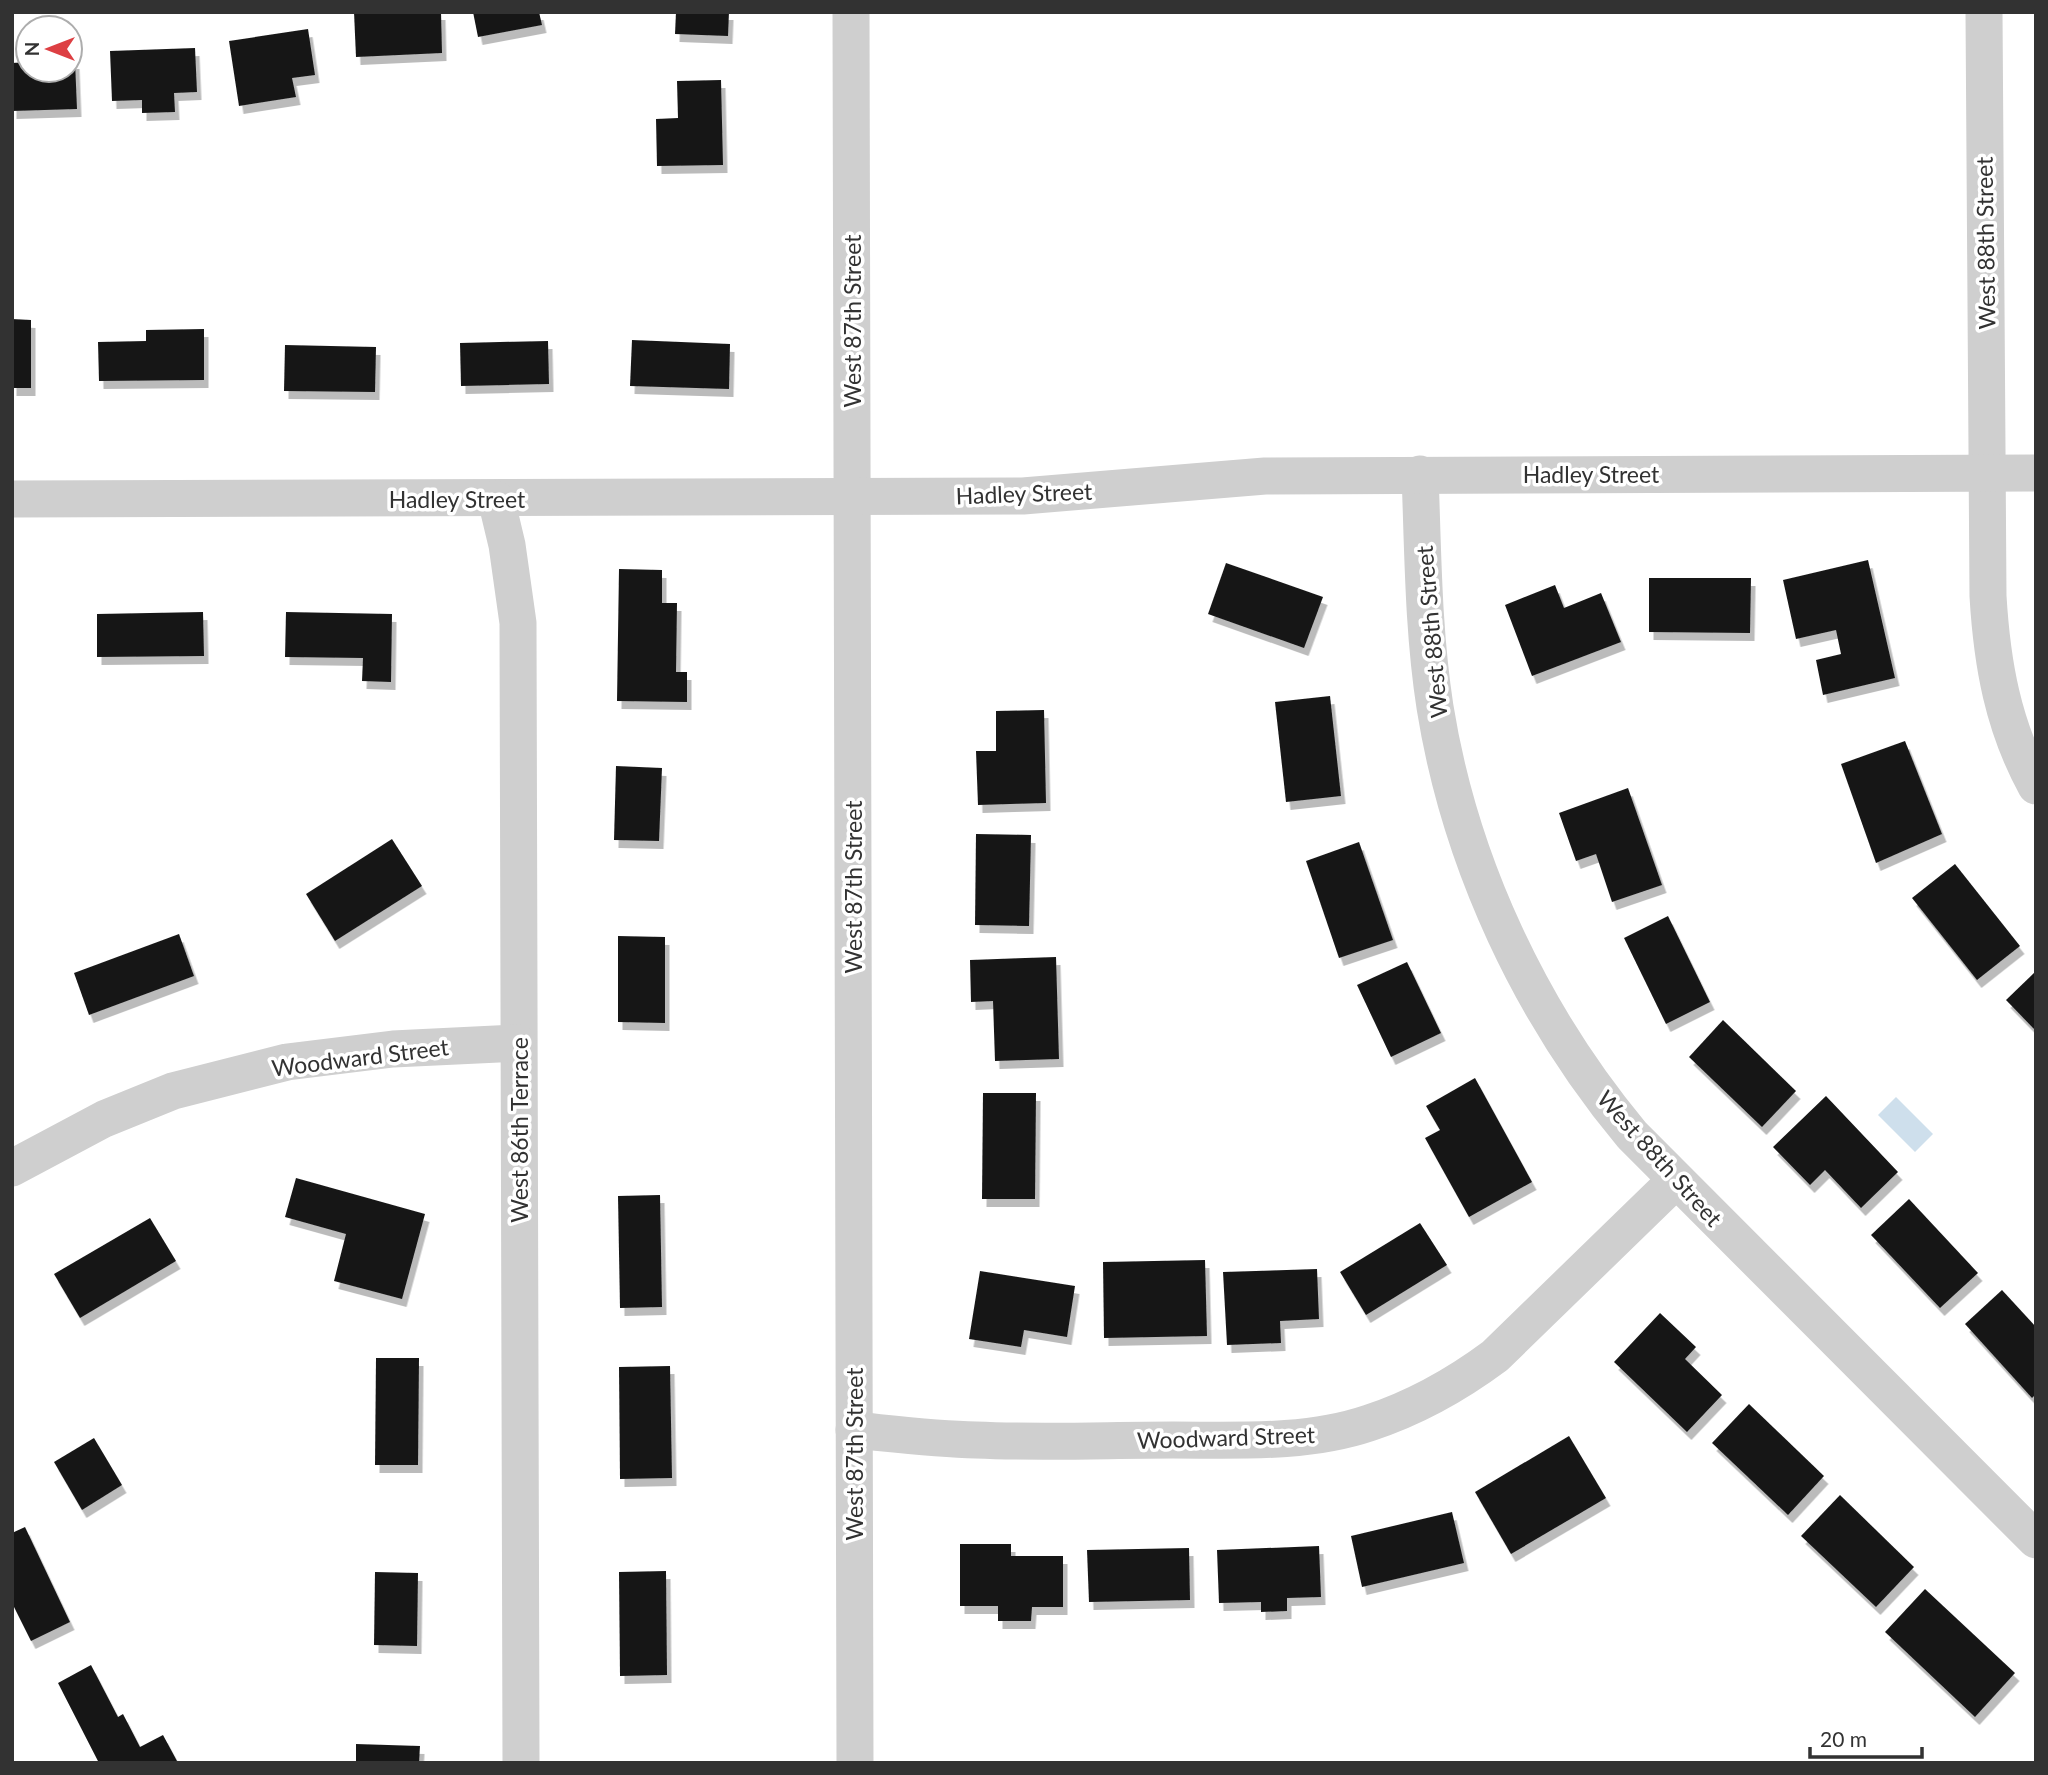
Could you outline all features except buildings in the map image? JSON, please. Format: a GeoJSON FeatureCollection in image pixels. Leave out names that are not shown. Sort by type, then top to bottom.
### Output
{"type":"FeatureCollection","features":[{"type":"Feature","properties":{"kind":"street","name":"West 87th Street"},"geometry":{"type":"LineString","coordinates":[[852,12],[855,1763]]}},
{"type":"Feature","properties":{"kind":"street","name":"West 88th Street"},"geometry":{"type":"LineString","coordinates":[[1984,12],[1991,646],[2007,721],[2020,758],[2036,786]]}},
{"type":"Feature","properties":{"kind":"street","name":"Hadley Street"},"geometry":{"type":"LineString","coordinates":[[12,499],[1023,496],[1265,476],[2036,473]]}},
{"type":"Feature","properties":{"kind":"street","name":"West 88th Street"},"geometry":{"type":"LineString","coordinates":[[1420,474],[1425,607],[1435,707],[1460,818],[1488,897],[1549,1020],[1605,1102],[1632,1135],[2036,1541]]}},
{"type":"Feature","properties":{"kind":"street","name":"West 86th Terrace"},"geometry":{"type":"LineString","coordinates":[[496,499],[507,545],[517,623],[521,1763]]}},
{"type":"Feature","properties":{"kind":"street","name":"Woodward Street"},"geometry":{"type":"LineString","coordinates":[[12,1168],[104,1119],[173,1091],[287,1062],[393,1049],[518,1043]]}},
{"type":"Feature","properties":{"kind":"street","name":"Woodward Street"},"geometry":{"type":"LineString","coordinates":[[854,1430],[977,1441],[1247,1440],[1299,1437],[1369,1423],[1435,1396],[1495,1356],[1676,1180]]}},
{"type":"Feature","properties":{"kind":"water"},"geometry":{"type":"Polygon","coordinates":[[[1896,1097],[1933,1134],[1915,1152],[1878,1115],[1896,1097]]]}}]}
